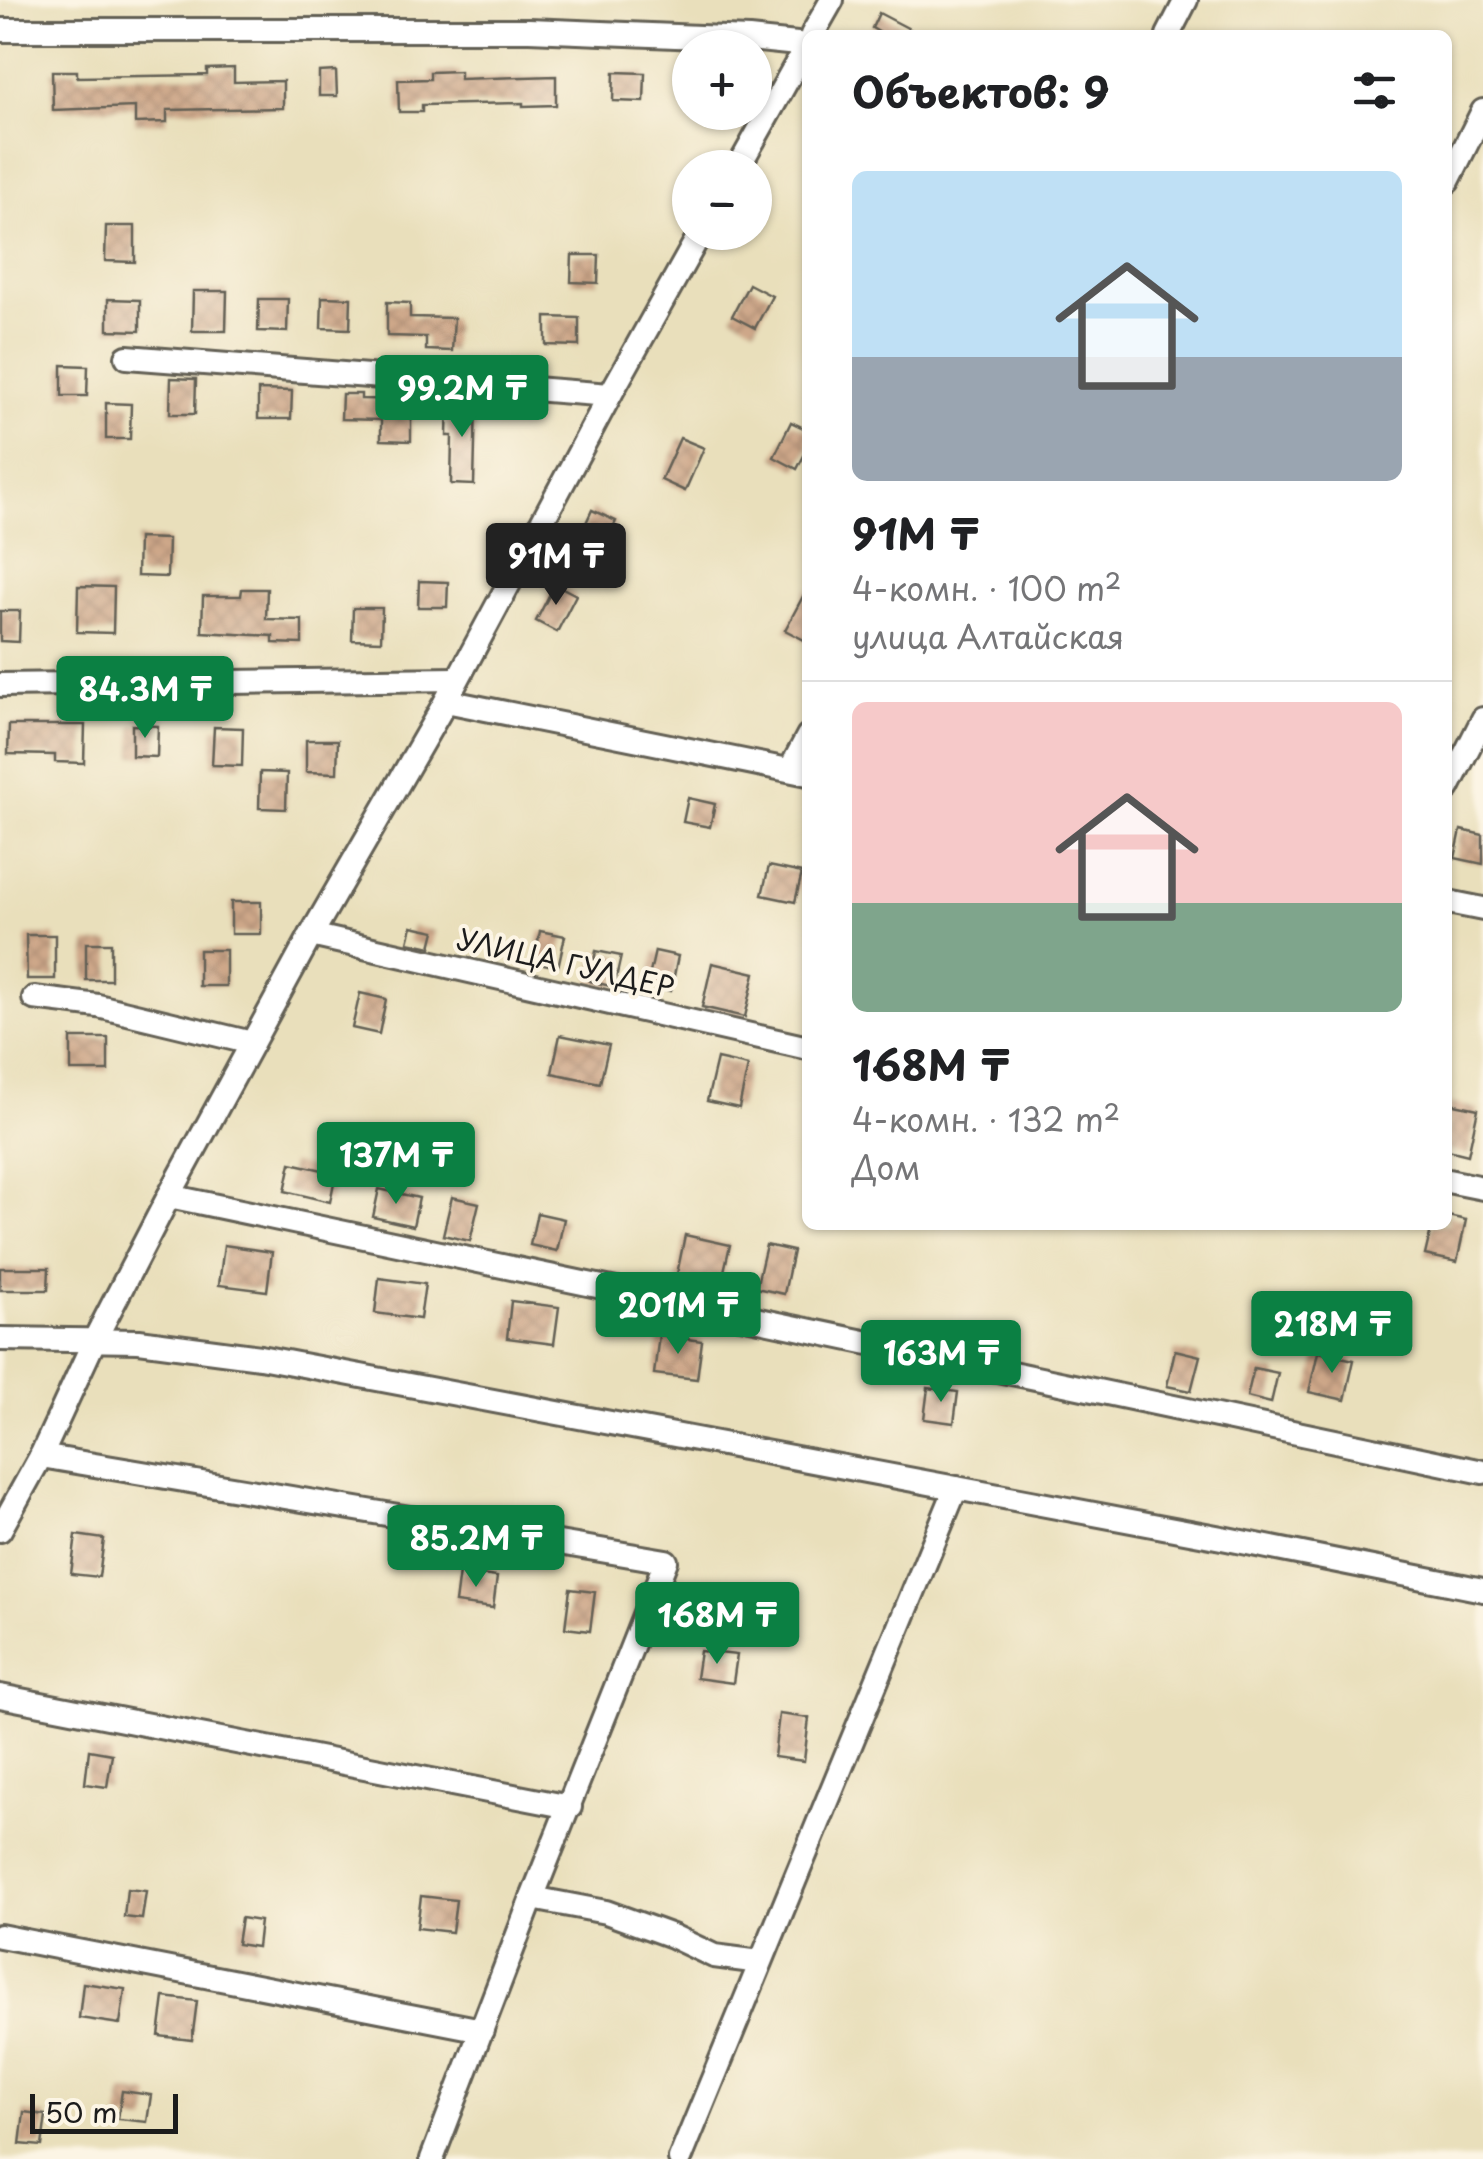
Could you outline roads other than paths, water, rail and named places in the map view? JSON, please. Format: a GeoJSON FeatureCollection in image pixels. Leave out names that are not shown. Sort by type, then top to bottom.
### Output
{"type":"FeatureCollection","features":[{"type":"Feature","properties":{"kind":"street"},"geometry":{"type":"LineString","coordinates":[[815,30],[832,0]]}},
{"type":"Feature","properties":{"kind":"street"},"geometry":{"type":"LineString","coordinates":[[1171,30],[1186,0]]}},
{"type":"Feature","properties":{"kind":"street"},"geometry":{"type":"LineString","coordinates":[[0,30],[529,30],[802,44]]}},
{"type":"Feature","properties":{"kind":"street"},"geometry":{"type":"LineString","coordinates":[[748,150],[802,53]]}},
{"type":"Feature","properties":{"kind":"street"},"geometry":{"type":"LineString","coordinates":[[1452,173],[1483,111]]}},
{"type":"Feature","properties":{"kind":"street"},"geometry":{"type":"LineString","coordinates":[[0,1530],[41,1456],[169,1196],[692,250]]}},
{"type":"Feature","properties":{"kind":"street"},"geometry":{"type":"LineString","coordinates":[[128,357],[610,395]]}},
{"type":"Feature","properties":{"kind":"street"},"geometry":{"type":"LineString","coordinates":[[0,685],[457,679]]}},
{"type":"Feature","properties":{"kind":"street"},"geometry":{"type":"LineString","coordinates":[[446,701],[799,772]]}},
{"type":"Feature","properties":{"kind":"street"},"geometry":{"type":"LineString","coordinates":[[1452,780],[1483,719]]}},
{"type":"Feature","properties":{"kind":"street"},"geometry":{"type":"LineString","coordinates":[[1452,903],[1483,909]]}},
{"type":"Feature","properties":{"kind":"street","name":"УЛИЦА ГУЛДЕР"},"geometry":{"type":"LineString","coordinates":[[311,936],[802,1047]]}},
{"type":"Feature","properties":{"kind":"street"},"geometry":{"type":"LineString","coordinates":[[34,998],[98,1006],[252,1043]]}},
{"type":"Feature","properties":{"kind":"street"},"geometry":{"type":"LineString","coordinates":[[1452,1182],[1483,1188]]}},
{"type":"Feature","properties":{"kind":"street"},"geometry":{"type":"LineString","coordinates":[[169,1196],[1483,1472]]}},
{"type":"Feature","properties":{"kind":"street"},"geometry":{"type":"LineString","coordinates":[[0,1340],[96,1339],[260,1357],[1483,1590]]}},
{"type":"Feature","properties":{"kind":"street"},"geometry":{"type":"LineString","coordinates":[[41,1456],[666,1562],[432,2159]]}},
{"type":"Feature","properties":{"kind":"street"},"geometry":{"type":"LineString","coordinates":[[680,2159],[956,1488]]}},
{"type":"Feature","properties":{"kind":"street"},"geometry":{"type":"LineString","coordinates":[[0,1696],[570,1808]]}},
{"type":"Feature","properties":{"kind":"street"},"geometry":{"type":"LineString","coordinates":[[532,1898],[606,1912],[714,1956],[760,1962]]}},
{"type":"Feature","properties":{"kind":"street"},"geometry":{"type":"LineString","coordinates":[[0,1936],[482,2030]]}}]}
